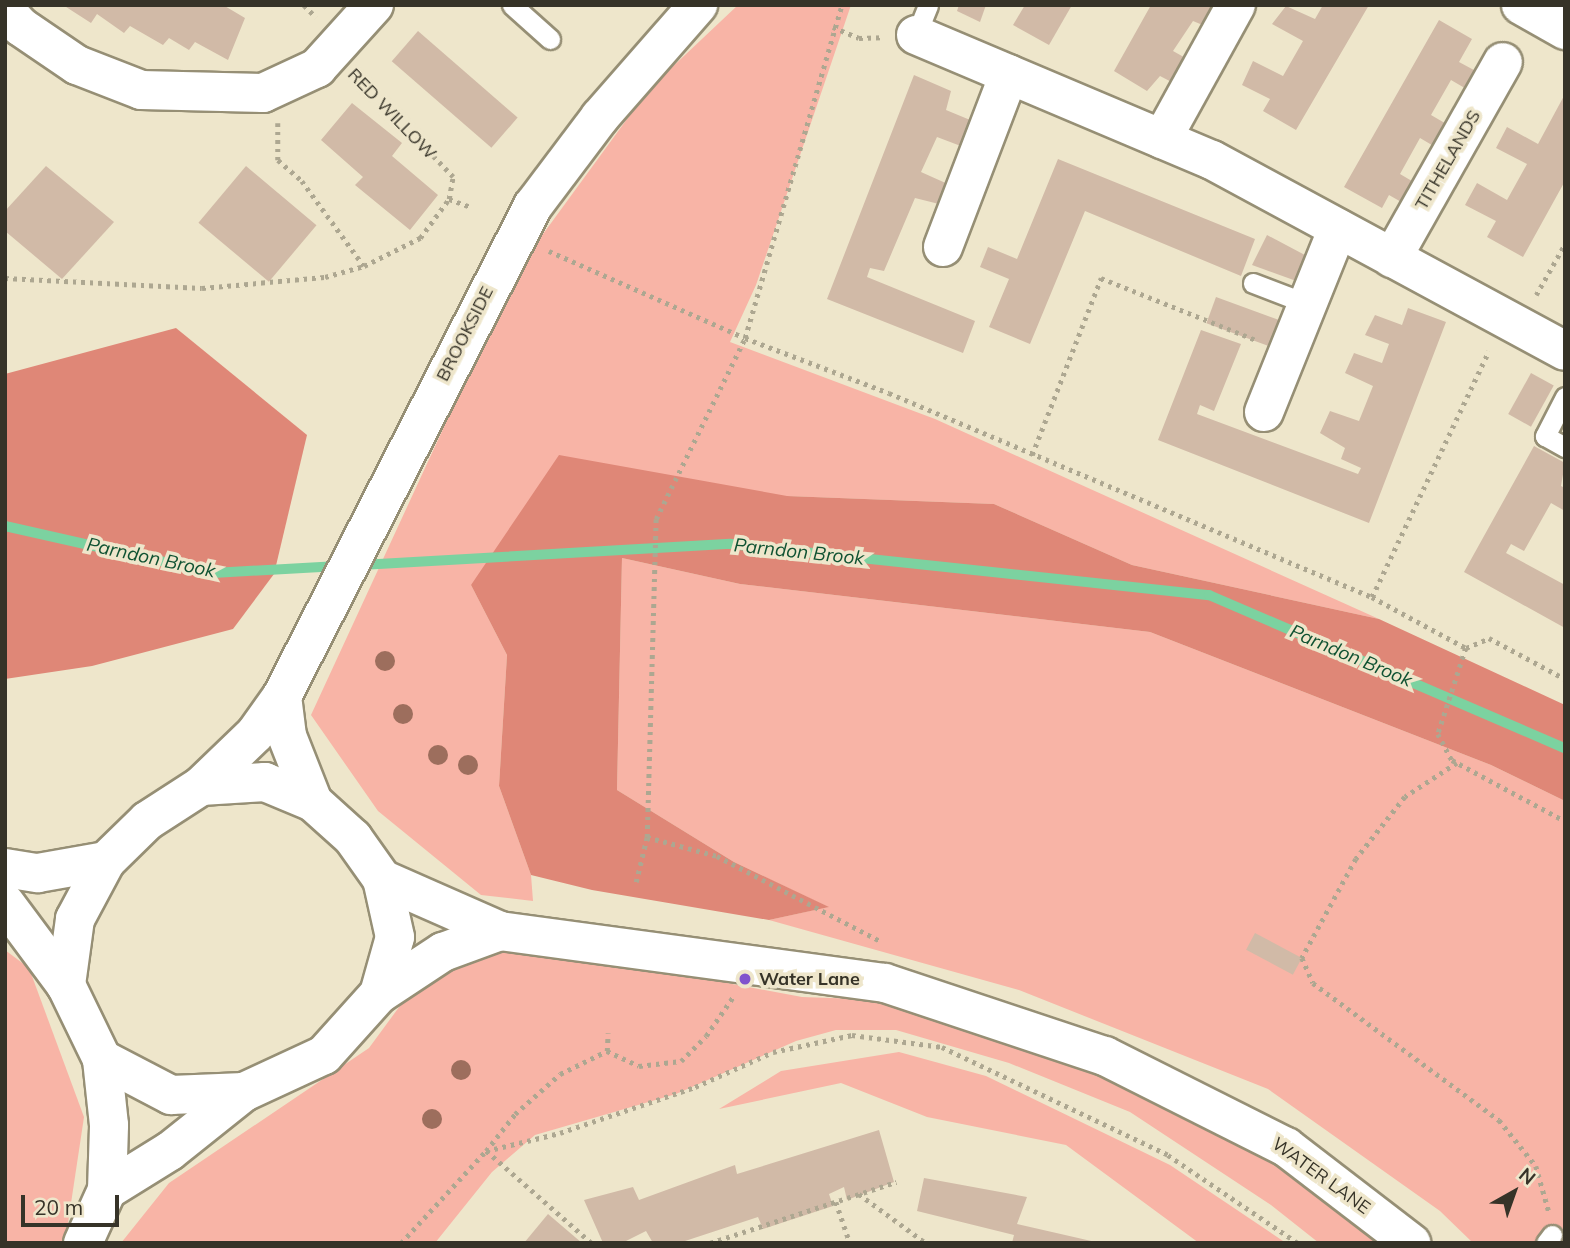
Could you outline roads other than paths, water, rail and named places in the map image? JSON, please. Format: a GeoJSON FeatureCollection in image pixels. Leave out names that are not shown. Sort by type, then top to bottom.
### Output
{"type":"FeatureCollection","features":[{"type":"Feature","properties":{"kind":"street"},"geometry":{"type":"LineString","coordinates":[[11,27],[78,65],[141,90],[263,93],[317,68],[374,5]]}},
{"type":"Feature","properties":{"kind":"street","name":"BROOKSIDE"},"geometry":{"type":"LineString","coordinates":[[66,985],[75,919],[106,861],[147,821],[201,786],[255,734],[282,695],[533,206],[600,117],[698,5]]}},
{"type":"Feature","properties":{"kind":"street"},"geometry":{"type":"LineString","coordinates":[[1162,139],[1236,5]]}},
{"type":"Feature","properties":{"kind":"street"},"geometry":{"type":"LineString","coordinates":[[1521,5],[1565,30]]}},
{"type":"Feature","properties":{"kind":"street"},"geometry":{"type":"LineString","coordinates":[[922,20],[1009,74],[1212,160],[1565,352]]}},
{"type":"Feature","properties":{"kind":"street","name":"TITHELANDS"},"geometry":{"type":"LineString","coordinates":[[1392,258],[1503,62]]}},
{"type":"Feature","properties":{"kind":"street"},"geometry":{"type":"LineString","coordinates":[[943,247],[1009,74]]}},
{"type":"Feature","properties":{"kind":"street"},"geometry":{"type":"LineString","coordinates":[[1264,412],[1338,228]]}},
{"type":"Feature","properties":{"kind":"street"},"geometry":{"type":"LineString","coordinates":[[282,695],[287,736],[313,802]]}},
{"type":"Feature","properties":{"kind":"street"},"geometry":{"type":"LineString","coordinates":[[107,1190],[170,1152],[244,1092],[324,1055],[379,994],[395,937],[382,879],[353,838],[313,802],[265,782],[201,786]]}},
{"type":"Feature","properties":{"kind":"street"},"geometry":{"type":"LineString","coordinates":[[5,868],[38,873],[106,861]]}},
{"type":"Feature","properties":{"kind":"street","name":"WATER LANE"},"geometry":{"type":"LineString","coordinates":[[382,879],[500,931],[885,984],[1105,1056],[1286,1147],[1411,1243]]}},
{"type":"Feature","properties":{"kind":"street"},"geometry":{"type":"LineString","coordinates":[[5,903],[66,985],[102,1059],[108,1125],[107,1190],[83,1243]]}},
{"type":"Feature","properties":{"kind":"street","name":"WATER LANE"},"geometry":{"type":"LineString","coordinates":[[379,994],[443,952],[500,931]]}},
{"type":"Feature","properties":{"kind":"street"},"geometry":{"type":"LineString","coordinates":[[102,1059],[170,1094],[244,1092]]}},
{"type":"Feature","properties":{"kind":"lane"},"geometry":{"type":"LineString","coordinates":[[512,5],[550,38]]}},
{"type":"Feature","properties":{"kind":"lane"},"geometry":{"type":"LineString","coordinates":[[1252,283],[1308,304]]}},
{"type":"Feature","properties":{"kind":"lane"},"geometry":{"type":"LineString","coordinates":[[1565,397],[1545,436],[1565,447]]}},
{"type":"Feature","properties":{"kind":"waterway","name":"Parndon Brook"},"geometry":{"type":"LineString","coordinates":[[5,526],[213,573],[339,566]]}},
{"type":"Feature","properties":{"kind":"waterway","name":"Parndon Brook"},"geometry":{"type":"LineString","coordinates":[[361,565],[730,544],[1209,595],[1565,748]]}},
{"type":"Feature","properties":{"kind":"place","name":"Water Lane"},"geometry":{"type":"Point","coordinates":[745,979]}}]}
